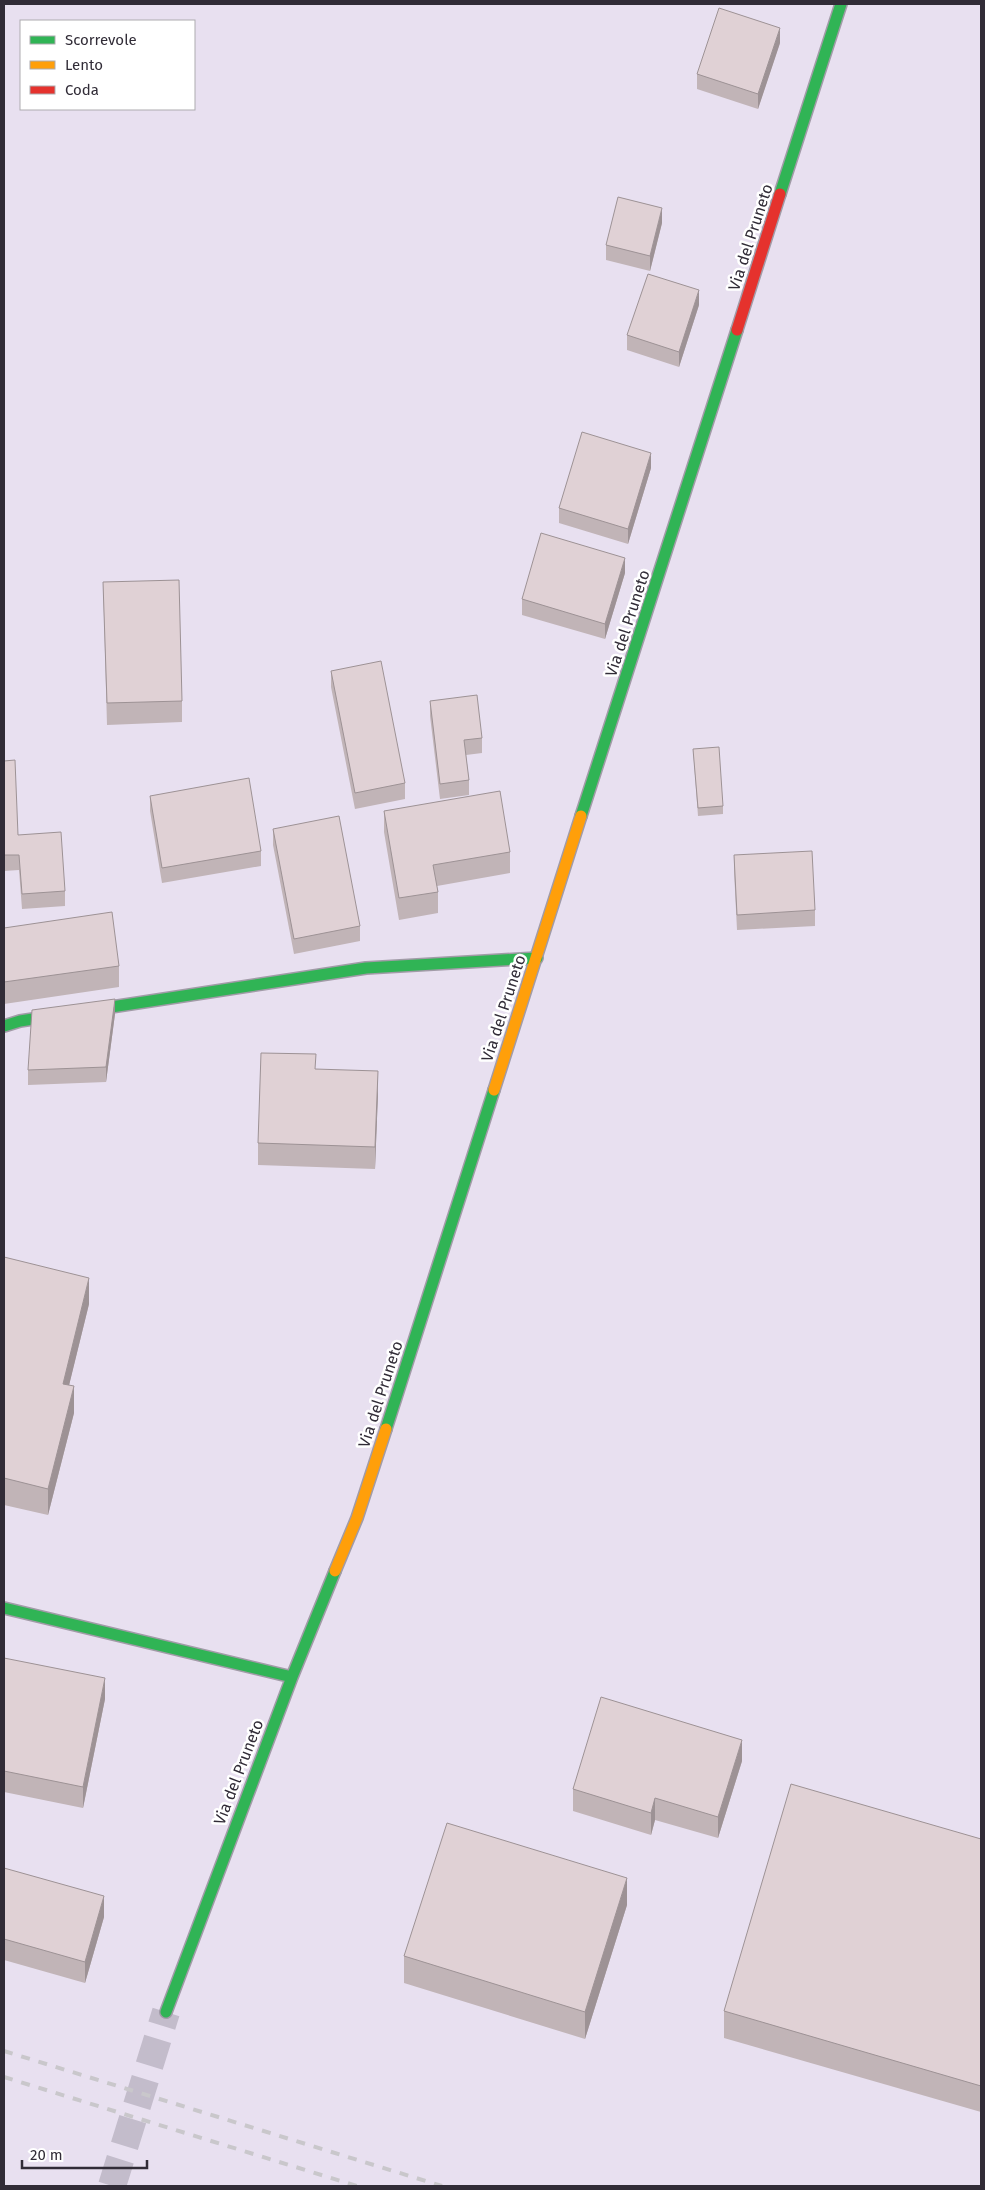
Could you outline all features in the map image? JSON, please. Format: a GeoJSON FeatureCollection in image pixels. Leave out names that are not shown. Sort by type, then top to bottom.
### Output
{"type":"FeatureCollection","features":[{"type":"Feature","properties":{"kind":"street","name":"Via del Pruneto"},"geometry":{"type":"LineString","coordinates":[[166,2012],[292,1677],[357,1518],[842,4]]}},
{"type":"Feature","properties":{"kind":"street"},"geometry":{"type":"LineString","coordinates":[[4,1026],[20,1021],[366,968],[536,958]]}},
{"type":"Feature","properties":{"kind":"street"},"geometry":{"type":"LineString","coordinates":[[4,1608],[292,1677]]}},
{"type":"Feature","properties":{"kind":"building"},"geometry":{"type":"Polygon","coordinates":[[[719,8],[780,28],[758,94],[697,74],[719,8]]]}},
{"type":"Feature","properties":{"kind":"building"},"geometry":{"type":"Polygon","coordinates":[[[618,197],[662,208],[650,256],[606,245],[618,197]]]}},
{"type":"Feature","properties":{"kind":"building"},"geometry":{"type":"Polygon","coordinates":[[[648,274],[699,290],[679,352],[627,335],[648,274]]]}},
{"type":"Feature","properties":{"kind":"building"},"geometry":{"type":"Polygon","coordinates":[[[582,432],[651,453],[628,529],[559,508],[582,432]]]}},
{"type":"Feature","properties":{"kind":"building"},"geometry":{"type":"Polygon","coordinates":[[[541,533],[625,558],[605,624],[522,599],[541,533]]]}},
{"type":"Feature","properties":{"kind":"building"},"geometry":{"type":"Polygon","coordinates":[[[179,580],[182,701],[107,703],[103,582],[179,580]]]}},
{"type":"Feature","properties":{"kind":"building"},"geometry":{"type":"Polygon","coordinates":[[[381,661],[405,783],[355,793],[331,671],[381,661]]]}},
{"type":"Feature","properties":{"kind":"building"},"geometry":{"type":"Polygon","coordinates":[[[477,695],[482,738],[464,740],[469,780],[440,784],[430,701],[477,695]]]}},
{"type":"Feature","properties":{"kind":"building"},"geometry":{"type":"Polygon","coordinates":[[[719,747],[723,806],[698,808],[693,749],[719,747]]]}},
{"type":"Feature","properties":{"kind":"building"},"geometry":{"type":"Polygon","coordinates":[[[15,760],[18,835],[61,832],[65,891],[22,894],[19,855],[4,855],[4,761],[15,760]]]}},
{"type":"Feature","properties":{"kind":"building"},"geometry":{"type":"Polygon","coordinates":[[[249,778],[261,851],[162,868],[150,796],[249,778]]]}},
{"type":"Feature","properties":{"kind":"building"},"geometry":{"type":"Polygon","coordinates":[[[500,791],[510,852],[433,865],[438,892],[399,898],[384,811],[500,791]]]}},
{"type":"Feature","properties":{"kind":"building"},"geometry":{"type":"Polygon","coordinates":[[[339,816],[360,926],[294,939],[273,829],[339,816]]]}},
{"type":"Feature","properties":{"kind":"building"},"geometry":{"type":"Polygon","coordinates":[[[812,851],[815,910],[737,915],[734,855],[812,851]]]}},
{"type":"Feature","properties":{"kind":"building"},"geometry":{"type":"Polygon","coordinates":[[[112,912],[119,966],[4,982],[4,928],[112,912]]]}},
{"type":"Feature","properties":{"kind":"building"},"geometry":{"type":"Polygon","coordinates":[[[115,999],[106,1067],[28,1070],[32,1010],[115,999]]]}},
{"type":"Feature","properties":{"kind":"building"},"geometry":{"type":"Polygon","coordinates":[[[261,1053],[316,1054],[315,1069],[378,1071],[375,1147],[258,1143],[261,1053]]]}},
{"type":"Feature","properties":{"kind":"building"},"geometry":{"type":"Polygon","coordinates":[[[4,1257],[89,1278],[63,1384],[74,1386],[48,1489],[4,1478],[4,1257]]]}},
{"type":"Feature","properties":{"kind":"building"},"geometry":{"type":"Polygon","coordinates":[[[4,1658],[105,1678],[83,1787],[4,1771],[4,1658]]]}},
{"type":"Feature","properties":{"kind":"building"},"geometry":{"type":"Polygon","coordinates":[[[601,1697],[742,1740],[718,1817],[655,1798],[651,1813],[573,1789],[601,1697]]]}},
{"type":"Feature","properties":{"kind":"building"},"geometry":{"type":"Polygon","coordinates":[[[791,1784],[981,1839],[981,2086],[724,2011],[791,1784]]]}},
{"type":"Feature","properties":{"kind":"building"},"geometry":{"type":"Polygon","coordinates":[[[447,1823],[627,1878],[585,2012],[404,1956],[447,1823]]]}},
{"type":"Feature","properties":{"kind":"building"},"geometry":{"type":"Polygon","coordinates":[[[4,1868],[104,1896],[85,1962],[4,1939],[4,1868]]]}},
{"type":"Feature","properties":{"kind":"tunnel"},"geometry":{"type":"LineString","coordinates":[[112,2186],[166,2012]]}},
{"type":"Feature","properties":{"kind":"railway"},"geometry":{"type":"LineString","coordinates":[[4,2051],[442,2186]]}},
{"type":"Feature","properties":{"kind":"railway"},"geometry":{"type":"LineString","coordinates":[[4,2077],[357,2186]]}},
{"type":"Feature","properties":{"kind":"traffic: fast"},"geometry":{"type":"LineString","coordinates":[[780,194],[841,4]]}},
{"type":"Feature","properties":{"kind":"traffic: fast"},"geometry":{"type":"LineString","coordinates":[[581,816],[737,330]]}},
{"type":"Feature","properties":{"kind":"traffic: fast"},"geometry":{"type":"LineString","coordinates":[[4,1026],[20,1021],[366,968],[537,958]]}},
{"type":"Feature","properties":{"kind":"traffic: fast"},"geometry":{"type":"LineString","coordinates":[[386,1429],[494,1090]]}},
{"type":"Feature","properties":{"kind":"traffic: fast"},"geometry":{"type":"LineString","coordinates":[[166,2012],[292,1677],[335,1571]]}},
{"type":"Feature","properties":{"kind":"traffic: fast"},"geometry":{"type":"LineString","coordinates":[[4,1608],[292,1677]]}},
{"type":"Feature","properties":{"kind":"traffic: slow"},"geometry":{"type":"LineString","coordinates":[[494,1090],[581,816]]}},
{"type":"Feature","properties":{"kind":"traffic: slow"},"geometry":{"type":"LineString","coordinates":[[335,1571],[357,1518],[386,1429]]}},
{"type":"Feature","properties":{"kind":"traffic: jam"},"geometry":{"type":"LineString","coordinates":[[737,330],[780,194]]}}]}
